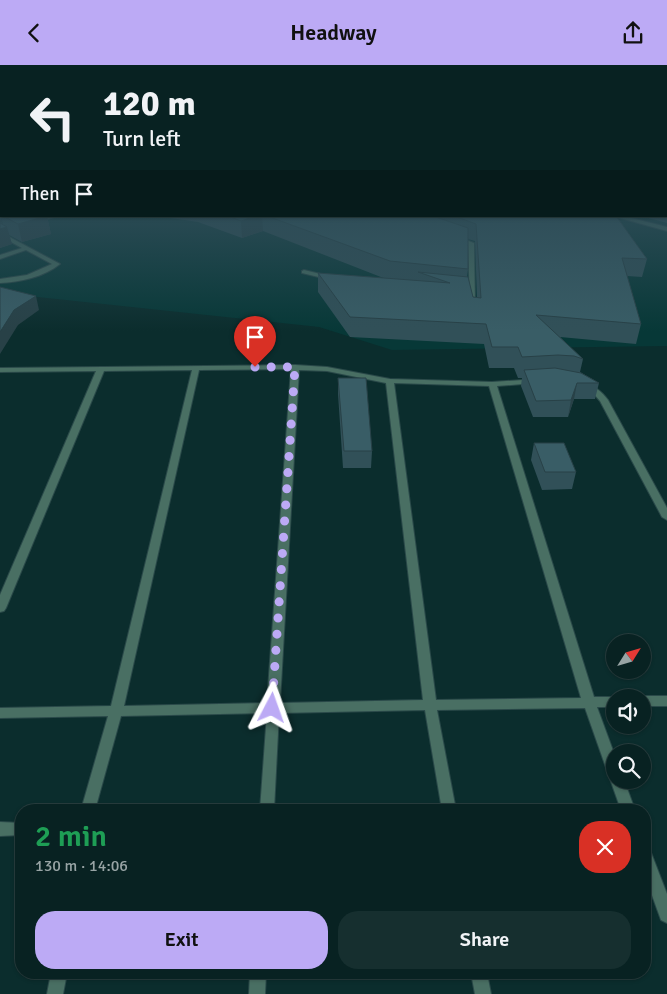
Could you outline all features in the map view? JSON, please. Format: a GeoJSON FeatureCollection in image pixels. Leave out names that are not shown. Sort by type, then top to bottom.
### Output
{"type":"FeatureCollection","features":[{"type":"Feature","properties":{"kind":"street"},"geometry":{"type":"LineString","coordinates":[[0,281],[16,281],[38,275],[57,264],[21,244]]}},
{"type":"Feature","properties":{"kind":"street"},"geometry":{"type":"LineString","coordinates":[[471,244],[468,291],[474,307]]}},
{"type":"Feature","properties":{"kind":"street"},"geometry":{"type":"LineString","coordinates":[[0,257],[27,248]]}},
{"type":"Feature","properties":{"kind":"street"},"geometry":{"type":"LineString","coordinates":[[304,272],[342,279]]}},
{"type":"Feature","properties":{"kind":"street"},"geometry":{"type":"LineString","coordinates":[[267,804],[295,367]]}},
{"type":"Feature","properties":{"kind":"street"},"geometry":{"type":"LineString","coordinates":[[0,380],[3,369],[295,367],[327,369],[390,381],[492,384],[545,381]]}},
{"type":"Feature","properties":{"kind":"street"},"geometry":{"type":"LineString","coordinates":[[90,804],[116,711],[196,368]]}},
{"type":"Feature","properties":{"kind":"street"},"geometry":{"type":"LineString","coordinates":[[0,608],[101,369]]}},
{"type":"Feature","properties":{"kind":"street"},"geometry":{"type":"LineString","coordinates":[[390,381],[430,705],[448,804]]}},
{"type":"Feature","properties":{"kind":"street"},"geometry":{"type":"LineString","coordinates":[[492,384],[589,702],[606,749]]}},
{"type":"Feature","properties":{"kind":"street"},"geometry":{"type":"LineString","coordinates":[[577,384],[597,392],[604,400],[663,499],[667,517]]}},
{"type":"Feature","properties":{"kind":"street"},"geometry":{"type":"LineString","coordinates":[[651,701],[667,701]]}},
{"type":"Feature","properties":{"kind":"street"},"geometry":{"type":"LineString","coordinates":[[0,713],[606,702]]}},
{"type":"Feature","properties":{"kind":"street"},"geometry":{"type":"LineString","coordinates":[[620,789],[626,804]]}},
{"type":"Feature","properties":{"kind":"street"},"geometry":{"type":"LineString","coordinates":[[0,829],[15,829]]}},
{"type":"Feature","properties":{"kind":"street"},"geometry":{"type":"LineString","coordinates":[[651,871],[667,915]]}},
{"type":"Feature","properties":{"kind":"street"},"geometry":{"type":"LineString","coordinates":[[55,994],[58,979]]}},
{"type":"Feature","properties":{"kind":"street"},"geometry":{"type":"LineString","coordinates":[[257,994],[258,979]]}},
{"type":"Feature","properties":{"kind":"street"},"geometry":{"type":"LineString","coordinates":[[480,979],[483,994]]}},
{"type":"Feature","properties":{"kind":"shaded area"},"geometry":{"type":"Polygon","coordinates":[[[0,244],[667,244],[667,346],[392,350],[319,327],[0,293],[0,244]]]}},
{"type":"Feature","properties":{"kind":"building"},"geometry":{"type":"Polygon","coordinates":[[[344,244],[468,244],[468,269],[390,261],[344,244]]]}},
{"type":"Feature","properties":{"kind":"building"},"geometry":{"type":"Polygon","coordinates":[[[477,244],[636,244],[647,259],[622,258],[641,324],[536,315],[583,359],[574,356],[558,355],[522,357],[518,347],[492,347],[486,324],[350,317],[318,273],[450,283],[418,272],[468,277],[473,297],[481,298],[477,244]]]}},
{"type":"Feature","properties":{"kind":"building"},"geometry":{"type":"Polygon","coordinates":[[[0,287],[36,296],[14,310],[0,332],[0,287]]]}},
{"type":"Feature","properties":{"kind":"building"},"geometry":{"type":"Polygon","coordinates":[[[555,368],[581,373],[599,383],[577,383],[571,400],[536,401],[524,370],[555,368]]]}},
{"type":"Feature","properties":{"kind":"building"},"geometry":{"type":"Polygon","coordinates":[[[338,378],[366,378],[372,451],[344,451],[338,378]]]}},
{"type":"Feature","properties":{"kind":"building"},"geometry":{"type":"Polygon","coordinates":[[[534,443],[564,443],[576,472],[545,472],[534,443]]]}},
{"type":"Feature","properties":{"kind":"route"},"geometry":{"type":"LineString","coordinates":[[255,367],[295,367],[272,708]]}}]}
